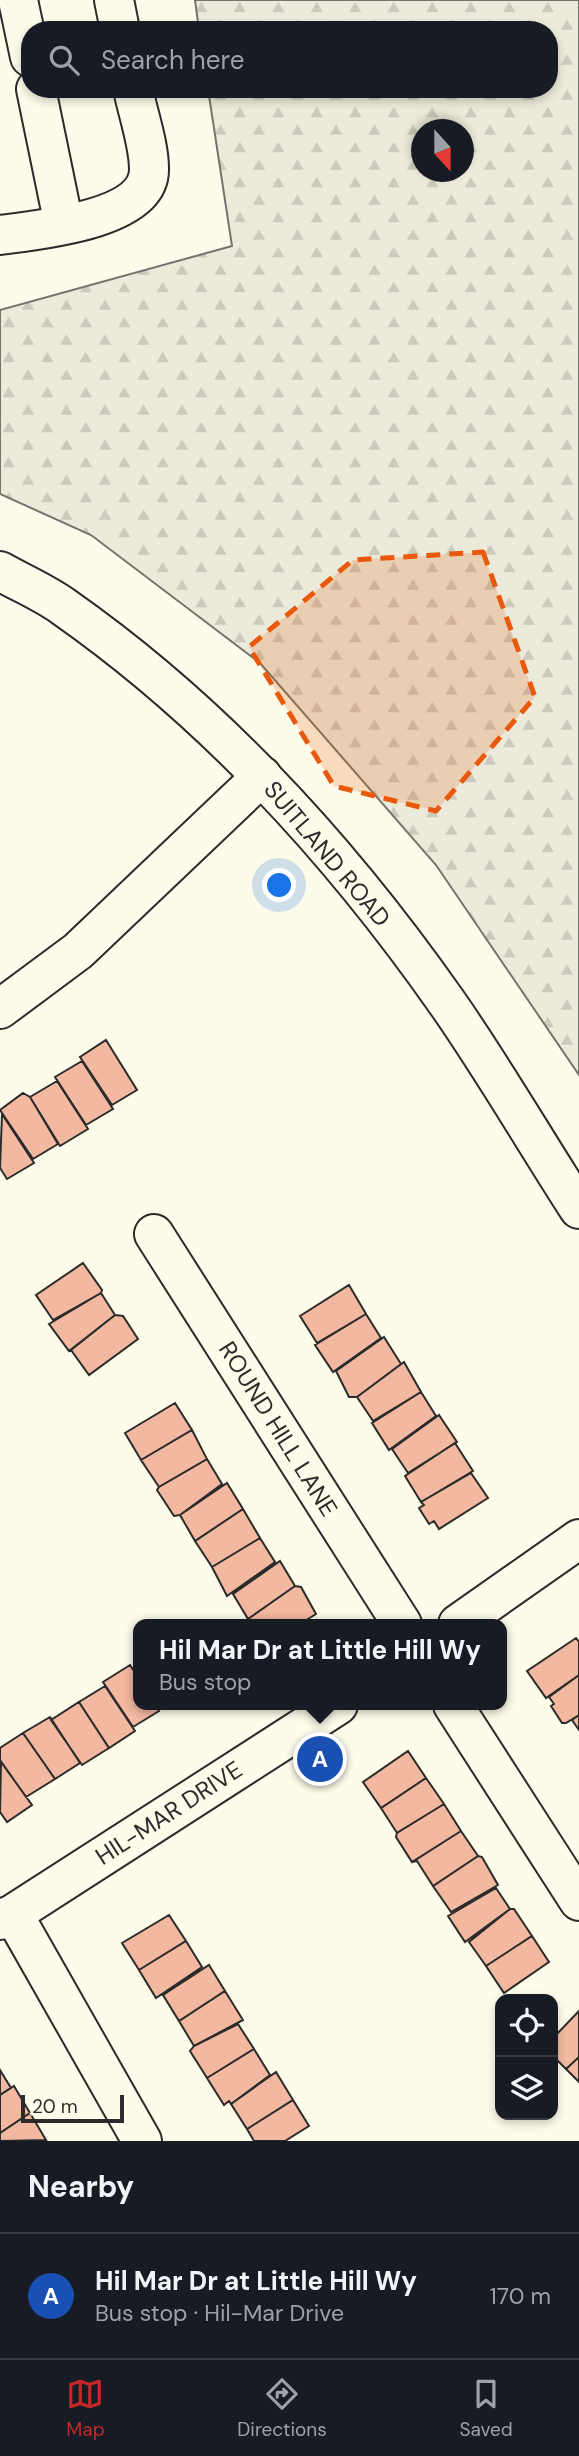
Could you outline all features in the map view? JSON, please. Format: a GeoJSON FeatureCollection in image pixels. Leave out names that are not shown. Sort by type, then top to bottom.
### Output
{"type":"FeatureCollection","features":[{"type":"Feature","properties":{"kind":"street"},"geometry":{"type":"LineString","coordinates":[[18,0],[22,21]]}},
{"type":"Feature","properties":{"kind":"street"},"geometry":{"type":"LineString","coordinates":[[114,0],[118,21]]}},
{"type":"Feature","properties":{"kind":"street"},"geometry":{"type":"LineString","coordinates":[[38,98],[64,225]]}},
{"type":"Feature","properties":{"kind":"street"},"geometry":{"type":"LineString","coordinates":[[0,234],[96,218],[134,201],[150,172],[134,98]]}},
{"type":"Feature","properties":{"kind":"street","name":"SUITLAND ROAD"},"geometry":{"type":"LineString","coordinates":[[0,571],[62,606],[160,680],[262,776],[361,890],[448,1004],[579,1209]]}},
{"type":"Feature","properties":{"kind":"street"},"geometry":{"type":"LineString","coordinates":[[0,1009],[78,951],[262,776]]}},
{"type":"Feature","properties":{"kind":"street","name":"ROUND HILL LANE"},"geometry":{"type":"LineString","coordinates":[[154,1234],[399,1619]]}},
{"type":"Feature","properties":{"kind":"street"},"geometry":{"type":"LineString","coordinates":[[465,1619],[579,1539]]}},
{"type":"Feature","properties":{"kind":"street","name":"HIL-MAR DRIVE"},"geometry":{"type":"LineString","coordinates":[[7,1917],[330,1710]]}},
{"type":"Feature","properties":{"kind":"street"},"geometry":{"type":"LineString","coordinates":[[456,1710],[579,1901]]}},
{"type":"Feature","properties":{"kind":"street"},"geometry":{"type":"LineString","coordinates":[[7,1917],[142,2141]]}},
{"type":"Feature","properties":{"kind":"highlighted area"},"geometry":{"type":"Polygon","coordinates":[[[483,552],[535,697],[436,811],[334,786],[249,647],[353,560],[483,552]]]}},
{"type":"Feature","properties":{"kind":"green space"},"geometry":{"type":"Polygon","coordinates":[[[195,0],[579,0],[579,1075],[436,865],[260,663],[91,535],[0,494],[0,310],[232,246],[209,98],[558,98],[558,21],[198,21],[195,0]]]}},
{"type":"Feature","properties":{"kind":"building"},"geometry":{"type":"Polygon","coordinates":[[[106,1040],[137,1090],[112,1105],[80,1057],[106,1040]]]}},
{"type":"Feature","properties":{"kind":"building"},"geometry":{"type":"Polygon","coordinates":[[[82,1061],[113,1109],[86,1125],[55,1077],[82,1061]]]}},
{"type":"Feature","properties":{"kind":"building"},"geometry":{"type":"Polygon","coordinates":[[[57,1081],[88,1129],[60,1146],[30,1097],[57,1081]]]}},
{"type":"Feature","properties":{"kind":"building"},"geometry":{"type":"Polygon","coordinates":[[[23,1093],[30,1097],[58,1144],[33,1159],[0,1110],[23,1093]]]}},
{"type":"Feature","properties":{"kind":"building"},"geometry":{"type":"Polygon","coordinates":[[[2,1114],[34,1163],[7,1179],[0,1168],[2,1114]]]}},
{"type":"Feature","properties":{"kind":"building"},"geometry":{"type":"Polygon","coordinates":[[[83,1263],[102,1290],[101,1293],[53,1320],[36,1295],[83,1263]]]}},
{"type":"Feature","properties":{"kind":"building"},"geometry":{"type":"Polygon","coordinates":[[[349,1285],[366,1314],[317,1343],[300,1316],[349,1285]]]}},
{"type":"Feature","properties":{"kind":"building"},"geometry":{"type":"Polygon","coordinates":[[[101,1293],[115,1315],[69,1351],[49,1324],[101,1293]]]}},
{"type":"Feature","properties":{"kind":"building"},"geometry":{"type":"Polygon","coordinates":[[[366,1314],[381,1338],[333,1372],[315,1345],[366,1314]]]}},
{"type":"Feature","properties":{"kind":"building"},"geometry":{"type":"Polygon","coordinates":[[[115,1315],[123,1316],[138,1339],[89,1375],[71,1350],[115,1315]]]}},
{"type":"Feature","properties":{"kind":"building"},"geometry":{"type":"Polygon","coordinates":[[[384,1337],[401,1364],[357,1397],[349,1397],[336,1371],[384,1337]]]}},
{"type":"Feature","properties":{"kind":"building"},"geometry":{"type":"Polygon","coordinates":[[[404,1362],[421,1392],[373,1421],[357,1397],[404,1362]]]}},
{"type":"Feature","properties":{"kind":"building"},"geometry":{"type":"Polygon","coordinates":[[[421,1392],[436,1416],[389,1450],[372,1423],[421,1392]]]}},
{"type":"Feature","properties":{"kind":"building"},"geometry":{"type":"Polygon","coordinates":[[[175,1403],[192,1430],[141,1460],[125,1433],[175,1403]]]}},
{"type":"Feature","properties":{"kind":"building"},"geometry":{"type":"Polygon","coordinates":[[[439,1415],[457,1442],[408,1473],[392,1449],[439,1415]]]}},
{"type":"Feature","properties":{"kind":"building"},"geometry":{"type":"Polygon","coordinates":[[[192,1430],[207,1459],[159,1487],[141,1460],[192,1430]]]}},
{"type":"Feature","properties":{"kind":"building"},"geometry":{"type":"Polygon","coordinates":[[[455,1443],[473,1471],[421,1502],[405,1476],[455,1443]]]}},
{"type":"Feature","properties":{"kind":"building"},"geometry":{"type":"Polygon","coordinates":[[[207,1459],[222,1484],[180,1515],[174,1516],[157,1490],[207,1459]]]}},
{"type":"Feature","properties":{"kind":"building"},"geometry":{"type":"Polygon","coordinates":[[[471,1473],[488,1498],[439,1529],[434,1521],[429,1524],[419,1508],[424,1505],[421,1502],[471,1473]]]}},
{"type":"Feature","properties":{"kind":"building"},"geometry":{"type":"Polygon","coordinates":[[[227,1483],[243,1509],[195,1541],[180,1515],[227,1483]]]}},
{"type":"Feature","properties":{"kind":"building"},"geometry":{"type":"Polygon","coordinates":[[[243,1509],[260,1538],[212,1567],[195,1541],[243,1509]]]}},
{"type":"Feature","properties":{"kind":"building"},"geometry":{"type":"Polygon","coordinates":[[[260,1538],[275,1562],[227,1596],[212,1567],[260,1538]]]}},
{"type":"Feature","properties":{"kind":"building"},"geometry":{"type":"Polygon","coordinates":[[[280,1561],[295,1586],[248,1619],[233,1594],[280,1561]]]}},
{"type":"Feature","properties":{"kind":"building"},"geometry":{"type":"Polygon","coordinates":[[[295,1586],[301,1587],[316,1614],[308,1619],[248,1619],[295,1586]]]}},
{"type":"Feature","properties":{"kind":"building"},"geometry":{"type":"Polygon","coordinates":[[[576,1638],[579,1642],[579,1675],[546,1698],[527,1671],[576,1638]]]}},
{"type":"Feature","properties":{"kind":"building"},"geometry":{"type":"Polygon","coordinates":[[[130,1665],[133,1670],[133,1710],[159,1711],[133,1727],[103,1682],[130,1665]]]}},
{"type":"Feature","properties":{"kind":"building"},"geometry":{"type":"Polygon","coordinates":[[[579,1675],[579,1715],[562,1723],[551,1706],[554,1704],[549,1697],[579,1675]]]}},
{"type":"Feature","properties":{"kind":"building"},"geometry":{"type":"Polygon","coordinates":[[[105,1686],[135,1731],[109,1748],[79,1702],[105,1686]]]}},
{"type":"Feature","properties":{"kind":"building"},"geometry":{"type":"Polygon","coordinates":[[[79,1702],[109,1748],[82,1765],[51,1720],[79,1702]]]}},
{"type":"Feature","properties":{"kind":"building"},"geometry":{"type":"Polygon","coordinates":[[[579,1715],[579,1730],[572,1720],[579,1715]]]}},
{"type":"Feature","properties":{"kind":"building"},"geometry":{"type":"Polygon","coordinates":[[[50,1717],[80,1763],[55,1779],[23,1733],[50,1717]]]}},
{"type":"Feature","properties":{"kind":"building"},"geometry":{"type":"Polygon","coordinates":[[[23,1733],[55,1779],[26,1797],[0,1760],[0,1748],[23,1733]]]}},
{"type":"Feature","properties":{"kind":"building"},"geometry":{"type":"Polygon","coordinates":[[[408,1751],[426,1778],[381,1808],[363,1782],[408,1751]]]}},
{"type":"Feature","properties":{"kind":"building"},"geometry":{"type":"Polygon","coordinates":[[[1,1762],[32,1805],[7,1822],[0,1812],[1,1762]]]}},
{"type":"Feature","properties":{"kind":"building"},"geometry":{"type":"Polygon","coordinates":[[[426,1778],[444,1804],[397,1833],[381,1808],[426,1778]]]}},
{"type":"Feature","properties":{"kind":"building"},"geometry":{"type":"Polygon","coordinates":[[[444,1804],[461,1831],[412,1862],[396,1837],[397,1833],[444,1804]]]}},
{"type":"Feature","properties":{"kind":"building"},"geometry":{"type":"Polygon","coordinates":[[[461,1831],[478,1856],[433,1886],[417,1861],[412,1862],[461,1831]]]}},
{"type":"Feature","properties":{"kind":"building"},"geometry":{"type":"Polygon","coordinates":[[[478,1856],[482,1857],[498,1885],[451,1912],[433,1886],[478,1856]]]}},
{"type":"Feature","properties":{"kind":"building"},"geometry":{"type":"Polygon","coordinates":[[[496,1888],[510,1909],[465,1942],[448,1916],[496,1888]]]}},
{"type":"Feature","properties":{"kind":"building"},"geometry":{"type":"Polygon","coordinates":[[[510,1909],[514,1909],[532,1936],[486,1966],[469,1942],[510,1909]]]}},
{"type":"Feature","properties":{"kind":"building"},"geometry":{"type":"Polygon","coordinates":[[[169,1915],[186,1941],[139,1970],[122,1943],[169,1915]]]}},
{"type":"Feature","properties":{"kind":"building"},"geometry":{"type":"Polygon","coordinates":[[[532,1936],[549,1962],[504,1993],[486,1966],[532,1936]]]}},
{"type":"Feature","properties":{"kind":"building"},"geometry":{"type":"Polygon","coordinates":[[[186,1941],[202,1967],[156,1998],[139,1970],[186,1941]]]}},
{"type":"Feature","properties":{"kind":"building"},"geometry":{"type":"Polygon","coordinates":[[[209,1965],[225,1991],[179,2021],[163,1995],[209,1965]]]}},
{"type":"Feature","properties":{"kind":"building"},"geometry":{"type":"Polygon","coordinates":[[[225,1991],[243,2020],[194,2046],[179,2021],[225,1991]]]}},
{"type":"Feature","properties":{"kind":"building"},"geometry":{"type":"Polygon","coordinates":[[[579,2011],[579,2057],[566,2069],[558,2061],[558,2033],[579,2011]]]}},
{"type":"Feature","properties":{"kind":"building"},"geometry":{"type":"Polygon","coordinates":[[[238,2024],[254,2049],[207,2078],[190,2051],[194,2046],[238,2024]]]}},
{"type":"Feature","properties":{"kind":"building"},"geometry":{"type":"Polygon","coordinates":[[[254,2049],[270,2075],[231,2104],[229,2101],[224,2105],[207,2078],[254,2049]]]}},
{"type":"Feature","properties":{"kind":"building"},"geometry":{"type":"Polygon","coordinates":[[[579,2057],[579,2082],[566,2069],[579,2057]]]}},
{"type":"Feature","properties":{"kind":"building"},"geometry":{"type":"Polygon","coordinates":[[[0,2070],[11,2088],[0,2095],[0,2070]]]}},
{"type":"Feature","properties":{"kind":"building"},"geometry":{"type":"Polygon","coordinates":[[[276,2072],[293,2100],[247,2129],[231,2104],[276,2072]]]}},
{"type":"Feature","properties":{"kind":"building"},"geometry":{"type":"Polygon","coordinates":[[[14,2086],[30,2113],[0,2133],[0,2095],[14,2086]]]}},
{"type":"Feature","properties":{"kind":"building"},"geometry":{"type":"Polygon","coordinates":[[[293,2100],[309,2126],[285,2141],[254,2141],[247,2129],[293,2100]]]}},
{"type":"Feature","properties":{"kind":"building"},"geometry":{"type":"Polygon","coordinates":[[[30,2113],[46,2140],[0,2141],[0,2133],[30,2113]]]}},
{"type":"Feature","properties":{"kind":"place","name":"Hil Mar Dr at Little Hill Wy"},"geometry":{"type":"Point","coordinates":[320,1759]}}]}
